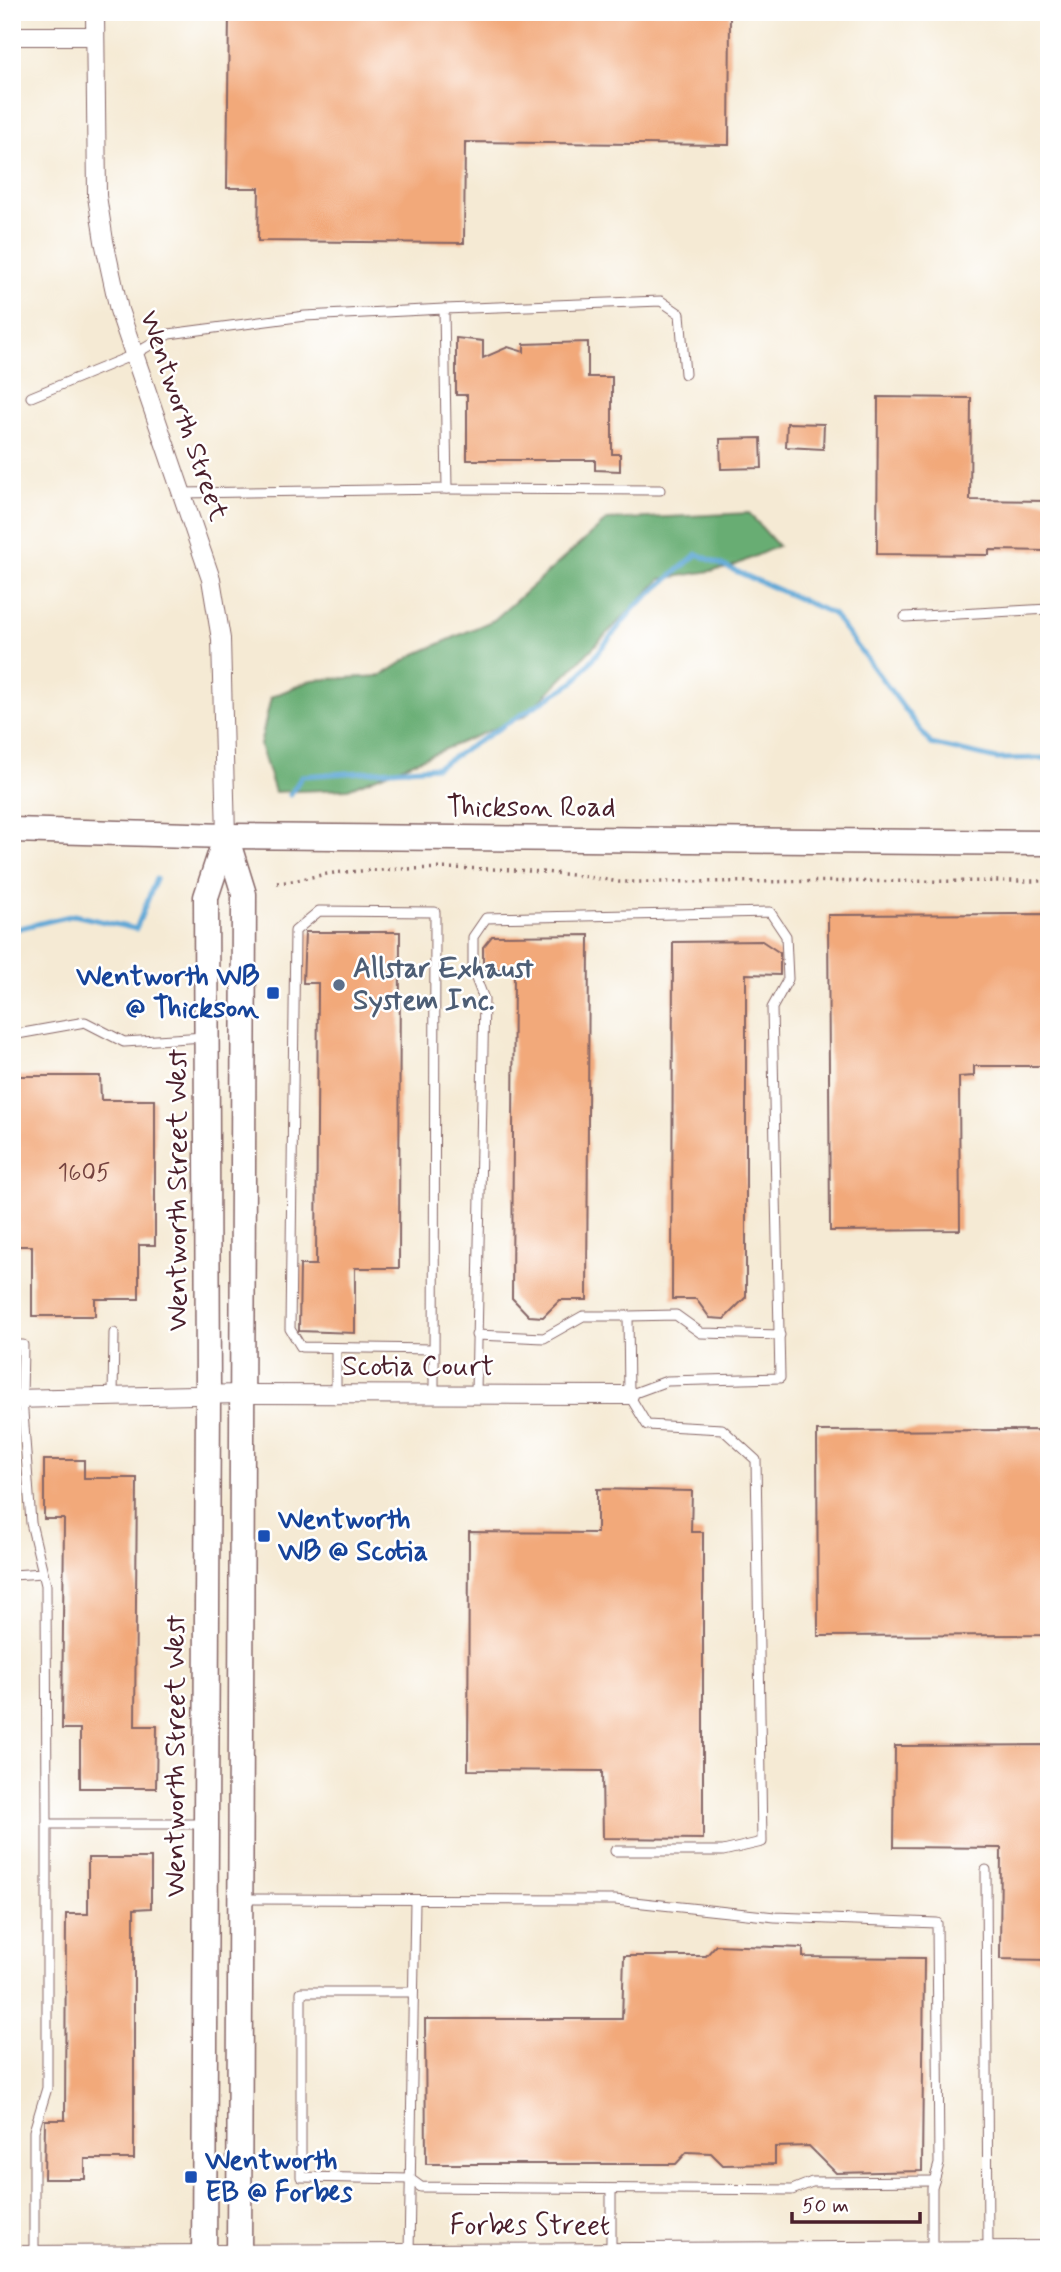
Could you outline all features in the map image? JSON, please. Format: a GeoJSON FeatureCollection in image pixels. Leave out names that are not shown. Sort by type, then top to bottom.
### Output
{"type":"FeatureCollection","features":[{"type":"Feature","properties":{"kind":"main road","name":"Thickson Road"},"geometry":{"type":"LineString","coordinates":[[12,830],[226,836],[1049,843]]}},
{"type":"Feature","properties":{"kind":"main road","name":"Wentworth Street West"},"geometry":{"type":"LineString","coordinates":[[204,2257],[208,1394],[206,897],[226,836]]}},
{"type":"Feature","properties":{"kind":"main road"},"geometry":{"type":"LineString","coordinates":[[226,836],[244,894],[239,2256]]}},
{"type":"Feature","properties":{"kind":"street","name":"Wentworth Street"},"geometry":{"type":"LineString","coordinates":[[95,12],[97,196],[112,285],[133,355],[211,579],[221,639],[226,836]]}},
{"type":"Feature","properties":{"kind":"street"},"geometry":{"type":"LineString","coordinates":[[12,36],[95,36]]}},
{"type":"Feature","properties":{"kind":"street","name":"Scotia Court"},"geometry":{"type":"LineString","coordinates":[[17,1398],[475,1392],[629,1395]]}},
{"type":"Feature","properties":{"kind":"street","name":"Forbes Street"},"geometry":{"type":"LineString","coordinates":[[12,2255],[888,2255],[932,2251],[963,2255],[988,2251],[1049,2250]]}},
{"type":"Feature","properties":{"kind":"lane"},"geometry":{"type":"LineString","coordinates":[[31,397],[133,355],[169,334],[211,327],[305,316],[661,301],[680,314],[685,374]]}},
{"type":"Feature","properties":{"kind":"lane"},"geometry":{"type":"LineString","coordinates":[[444,309],[447,489]]}},
{"type":"Feature","properties":{"kind":"lane"},"geometry":{"type":"LineString","coordinates":[[183,493],[447,489],[660,490]]}},
{"type":"Feature","properties":{"kind":"lane"},"geometry":{"type":"LineString","coordinates":[[905,617],[1049,609]]}},
{"type":"Feature","properties":{"kind":"lane"},"geometry":{"type":"LineString","coordinates":[[433,1349],[301,1347],[290,1329],[295,931],[320,911],[435,912],[434,1393]]}},
{"type":"Feature","properties":{"kind":"lane"},"geometry":{"type":"LineString","coordinates":[[475,1392],[484,999],[473,971],[473,937],[486,918],[770,912],[786,936],[788,979],[772,1008],[780,1378],[667,1381],[629,1395]]}},
{"type":"Feature","properties":{"kind":"lane"},"geometry":{"type":"LineString","coordinates":[[12,1035],[85,1022],[124,1042],[206,1037]]}},
{"type":"Feature","properties":{"kind":"lane"},"geometry":{"type":"LineString","coordinates":[[476,1335],[544,1339],[583,1316],[676,1315],[701,1333],[780,1335]]}},
{"type":"Feature","properties":{"kind":"lane"},"geometry":{"type":"LineString","coordinates":[[614,1851],[723,1851],[762,1842],[756,1460],[722,1429],[647,1425],[629,1395],[628,1316]]}},
{"type":"Feature","properties":{"kind":"lane"},"geometry":{"type":"LineString","coordinates":[[113,1396],[114,1333]]}},
{"type":"Feature","properties":{"kind":"lane"},"geometry":{"type":"LineString","coordinates":[[12,1345],[23,1345],[17,1398],[31,1523],[43,1573],[47,2088],[34,2130],[34,2255]]}},
{"type":"Feature","properties":{"kind":"lane"},"geometry":{"type":"LineString","coordinates":[[336,1348],[336,1395]]}},
{"type":"Feature","properties":{"kind":"lane"},"geometry":{"type":"LineString","coordinates":[[12,1575],[43,1573]]}},
{"type":"Feature","properties":{"kind":"lane"},"geometry":{"type":"LineString","coordinates":[[47,1824],[206,1824]]}},
{"type":"Feature","properties":{"kind":"lane"},"geometry":{"type":"LineString","coordinates":[[986,1870],[988,2251]]}},
{"type":"Feature","properties":{"kind":"lane"},"geometry":{"type":"LineString","coordinates":[[240,1899],[615,1900],[775,1917],[937,1923],[939,2164],[934,2181],[932,2251]]}},
{"type":"Feature","properties":{"kind":"lane"},"geometry":{"type":"LineString","coordinates":[[409,2253],[415,1901]]}},
{"type":"Feature","properties":{"kind":"lane"},"geometry":{"type":"LineString","coordinates":[[413,1992],[301,1992],[301,2177],[410,2179],[421,2187],[611,2190],[792,2190],[812,2182],[934,2181]]}},
{"type":"Feature","properties":{"kind":"lane"},"geometry":{"type":"LineString","coordinates":[[610,2256],[611,2190]]}},
{"type":"Feature","properties":{"kind":"path"},"geometry":{"type":"LineString","coordinates":[[277,883],[344,872],[452,869],[560,873],[619,882],[1049,881]]}},
{"type":"Feature","properties":{"kind":"green space"},"geometry":{"type":"Polygon","coordinates":[[[749,513],[778,546],[729,568],[661,579],[525,716],[348,789],[275,792],[260,745],[271,697],[312,680],[381,676],[414,655],[494,620],[607,520],[749,513]]]}},
{"type":"Feature","properties":{"kind":"building"},"geometry":{"type":"Polygon","coordinates":[[[229,12],[730,12],[729,145],[465,142],[464,243],[258,241],[259,188],[227,188],[229,12]]]}},
{"type":"Feature","properties":{"kind":"building"},"geometry":{"type":"Polygon","coordinates":[[[456,338],[483,341],[483,358],[508,347],[524,352],[524,344],[588,342],[588,377],[612,377],[612,454],[620,454],[620,471],[595,470],[595,460],[467,460],[467,395],[456,395],[456,338]]]}},
{"type":"Feature","properties":{"kind":"building"},"geometry":{"type":"Polygon","coordinates":[[[878,397],[971,398],[970,500],[1049,501],[1049,551],[989,550],[989,555],[877,554],[878,397]]]}},
{"type":"Feature","properties":{"kind":"building"},"geometry":{"type":"Polygon","coordinates":[[[787,423],[824,424],[823,449],[786,447],[787,423]]]}},
{"type":"Feature","properties":{"kind":"building"},"geometry":{"type":"Polygon","coordinates":[[[761,438],[762,468],[721,469],[720,439],[761,438]]]}},
{"type":"Feature","properties":{"kind":"building"},"geometry":{"type":"Polygon","coordinates":[[[1049,914],[1049,1066],[974,1066],[974,1076],[959,1077],[960,1230],[830,1231],[828,915],[1049,914]]]}},
{"type":"Feature","properties":{"kind":"building"},"geometry":{"type":"Polygon","coordinates":[[[305,932],[400,932],[399,1268],[355,1268],[355,1333],[299,1331],[300,1265],[316,1265],[318,983],[303,983],[305,932]]]}},
{"type":"Feature","properties":{"kind":"building"},"geometry":{"type":"Polygon","coordinates":[[[589,935],[587,1300],[560,1300],[543,1317],[529,1316],[512,1298],[514,969],[483,969],[483,947],[492,936],[589,935]]]}},
{"type":"Feature","properties":{"kind":"building"},"geometry":{"type":"Polygon","coordinates":[[[762,941],[780,953],[780,975],[746,974],[746,1297],[724,1319],[710,1318],[696,1299],[672,1299],[673,942],[762,941]]]}},
{"type":"Feature","properties":{"kind":"building"},"geometry":{"type":"Polygon","coordinates":[[[12,1076],[100,1076],[101,1100],[155,1100],[155,1245],[139,1245],[139,1299],[95,1299],[95,1316],[32,1316],[32,1246],[12,1246],[12,1076]]]}},
{"type":"Feature","properties":{"kind":"building"},"geometry":{"type":"Polygon","coordinates":[[[1049,1430],[1049,1635],[818,1636],[817,1431],[1049,1430]]]}},
{"type":"Feature","properties":{"kind":"building"},"geometry":{"type":"Polygon","coordinates":[[[44,1460],[84,1460],[84,1478],[137,1478],[135,1726],[157,1726],[156,1788],[80,1788],[80,1729],[62,1729],[64,1519],[44,1519],[44,1460]]]}},
{"type":"Feature","properties":{"kind":"building"},"geometry":{"type":"Polygon","coordinates":[[[597,1489],[692,1491],[691,1532],[703,1532],[703,1839],[603,1838],[602,1771],[468,1770],[469,1532],[597,1533],[597,1489]]]}},
{"type":"Feature","properties":{"kind":"building"},"geometry":{"type":"Polygon","coordinates":[[[1049,1745],[1049,1960],[1000,1959],[1001,1848],[894,1847],[895,1746],[1049,1745]]]}},
{"type":"Feature","properties":{"kind":"building"},"geometry":{"type":"Polygon","coordinates":[[[88,1858],[151,1858],[151,1908],[134,1909],[134,2159],[85,2159],[85,2179],[44,2179],[45,2120],[65,2120],[66,1914],[88,1914],[88,1858]]]}},
{"type":"Feature","properties":{"kind":"building"},"geometry":{"type":"Polygon","coordinates":[[[716,1945],[803,1948],[803,1957],[924,1958],[922,2171],[836,2173],[809,2146],[775,2147],[775,2164],[723,2165],[711,2153],[687,2152],[676,2164],[426,2164],[425,2019],[622,2019],[624,1956],[706,1956],[716,1945]]]}},
{"type":"Feature","properties":{"kind":"waterway"},"geometry":{"type":"LineString","coordinates":[[290,795],[302,776],[437,767],[574,682],[635,607],[697,554],[833,614],[931,744],[997,759],[1049,758]]}},
{"type":"Feature","properties":{"kind":"waterway"},"geometry":{"type":"LineString","coordinates":[[12,930],[74,915],[136,929],[156,879]]}},
{"type":"Feature","properties":{"kind":"place","name":"Allstar Exhaust System Inc."},"geometry":{"type":"Point","coordinates":[339,985]}},
{"type":"Feature","properties":{"kind":"place","name":"Wentworth WB @ Thickson"},"geometry":{"type":"Point","coordinates":[273,993]}},
{"type":"Feature","properties":{"kind":"place","name":"Wentworth WB @ Scotia"},"geometry":{"type":"Point","coordinates":[264,1536]}},
{"type":"Feature","properties":{"kind":"place","name":"Wentworth EB @ Forbes"},"geometry":{"type":"Point","coordinates":[191,2177]}}]}
